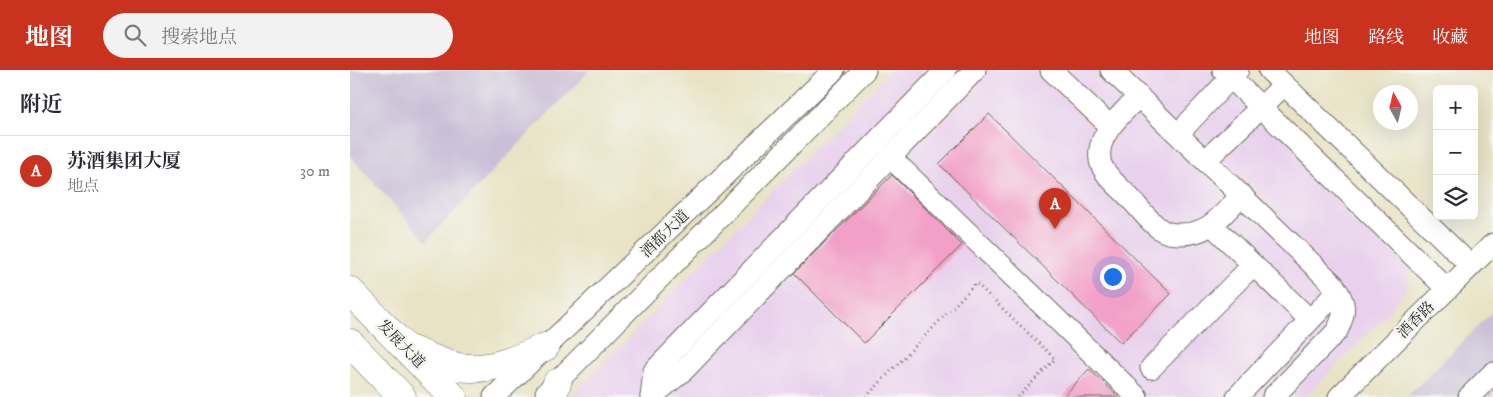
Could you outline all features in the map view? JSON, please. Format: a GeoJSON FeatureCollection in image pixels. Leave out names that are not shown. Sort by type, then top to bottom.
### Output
{"type":"FeatureCollection","features":[{"type":"Feature","properties":{"kind":"main road","name":"发展大道"},"geometry":{"type":"LineString","coordinates":[[350,291],[453,397]]}},
{"type":"Feature","properties":{"kind":"main road"},"geometry":{"type":"LineString","coordinates":[[350,343],[402,397]]}},
{"type":"Feature","properties":{"kind":"main road"},"geometry":{"type":"LineString","coordinates":[[406,349],[458,367],[482,368],[506,364],[545,347]]}},
{"type":"Feature","properties":{"kind":"main road"},"geometry":{"type":"LineString","coordinates":[[369,363],[385,397]]}},
{"type":"Feature","properties":{"kind":"street","name":"酒都大道"},"geometry":{"type":"LineString","coordinates":[[494,397],[834,70]]}},
{"type":"Feature","properties":{"kind":"street","name":"酒都大道"},"geometry":{"type":"LineString","coordinates":[[550,392],[865,70]]}},
{"type":"Feature","properties":{"kind":"street"},"geometry":{"type":"LineString","coordinates":[[946,70],[654,371],[651,397],[684,370],[975,70]]}},
{"type":"Feature","properties":{"kind":"street"},"geometry":{"type":"LineString","coordinates":[[1051,70],[1110,126]]}},
{"type":"Feature","properties":{"kind":"street"},"geometry":{"type":"LineString","coordinates":[[1111,70],[1333,284],[1342,297],[1345,307],[1343,318],[1337,331],[1273,397]]}},
{"type":"Feature","properties":{"kind":"street"},"geometry":{"type":"LineString","coordinates":[[1178,134],[1231,73],[1261,107],[1448,289]]}},
{"type":"Feature","properties":{"kind":"street"},"geometry":{"type":"LineString","coordinates":[[1206,160],[1261,107],[1276,77],[1471,266]]}},
{"type":"Feature","properties":{"kind":"street"},"geometry":{"type":"LineString","coordinates":[[1139,96],[1110,126],[1102,141],[1100,159],[1104,170],[1161,230],[1172,234],[1201,232],[1212,225],[1242,195]]}},
{"type":"Feature","properties":{"kind":"street"},"geometry":{"type":"LineString","coordinates":[[890,157],[1137,397]]}},
{"type":"Feature","properties":{"kind":"street"},"geometry":{"type":"LineString","coordinates":[[1212,225],[1310,320]]}},
{"type":"Feature","properties":{"kind":"street","name":"酒香路"},"geometry":{"type":"LineString","coordinates":[[1340,397],[1493,244]]}},
{"type":"Feature","properties":{"kind":"street"},"geometry":{"type":"LineString","coordinates":[[1150,368],[1253,265]]}},
{"type":"Feature","properties":{"kind":"street"},"geometry":{"type":"LineString","coordinates":[[1237,397],[1333,296],[1333,284]]}},
{"type":"Feature","properties":{"kind":"street"},"geometry":{"type":"LineString","coordinates":[[1469,397],[1493,373]]}},
{"type":"Feature","properties":{"kind":"path"},"geometry":{"type":"LineString","coordinates":[[866,397],[976,283],[1055,359],[1018,397]]}},
{"type":"Feature","properties":{"kind":"shaded area"},"geometry":{"type":"Polygon","coordinates":[[[350,70],[590,70],[426,241],[350,156],[350,70]]]}},
{"type":"Feature","properties":{"kind":"shaded area"},"geometry":{"type":"Polygon","coordinates":[[[891,70],[1221,70],[1410,265],[1408,285],[1390,311],[1305,397],[570,397],[891,70]]]}},
{"type":"Feature","properties":{"kind":"shaded area"},"geometry":{"type":"Polygon","coordinates":[[[1493,311],[1493,397],[1407,397],[1493,311]]]}},
{"type":"Feature","properties":{"kind":"building"},"geometry":{"type":"Polygon","coordinates":[[[989,114],[1171,294],[1121,343],[939,164],[989,114]]]}},
{"type":"Feature","properties":{"kind":"building"},"geometry":{"type":"Polygon","coordinates":[[[892,175],[962,245],[864,343],[794,273],[892,175]]]}},
{"type":"Feature","properties":{"kind":"building"},"geometry":{"type":"Polygon","coordinates":[[[1089,369],[1119,397],[1063,397],[1089,369]]]}},
{"type":"Feature","properties":{"kind":"place","name":"苏酒集团大厦"},"geometry":{"type":"Point","coordinates":[1055,229]}}]}
